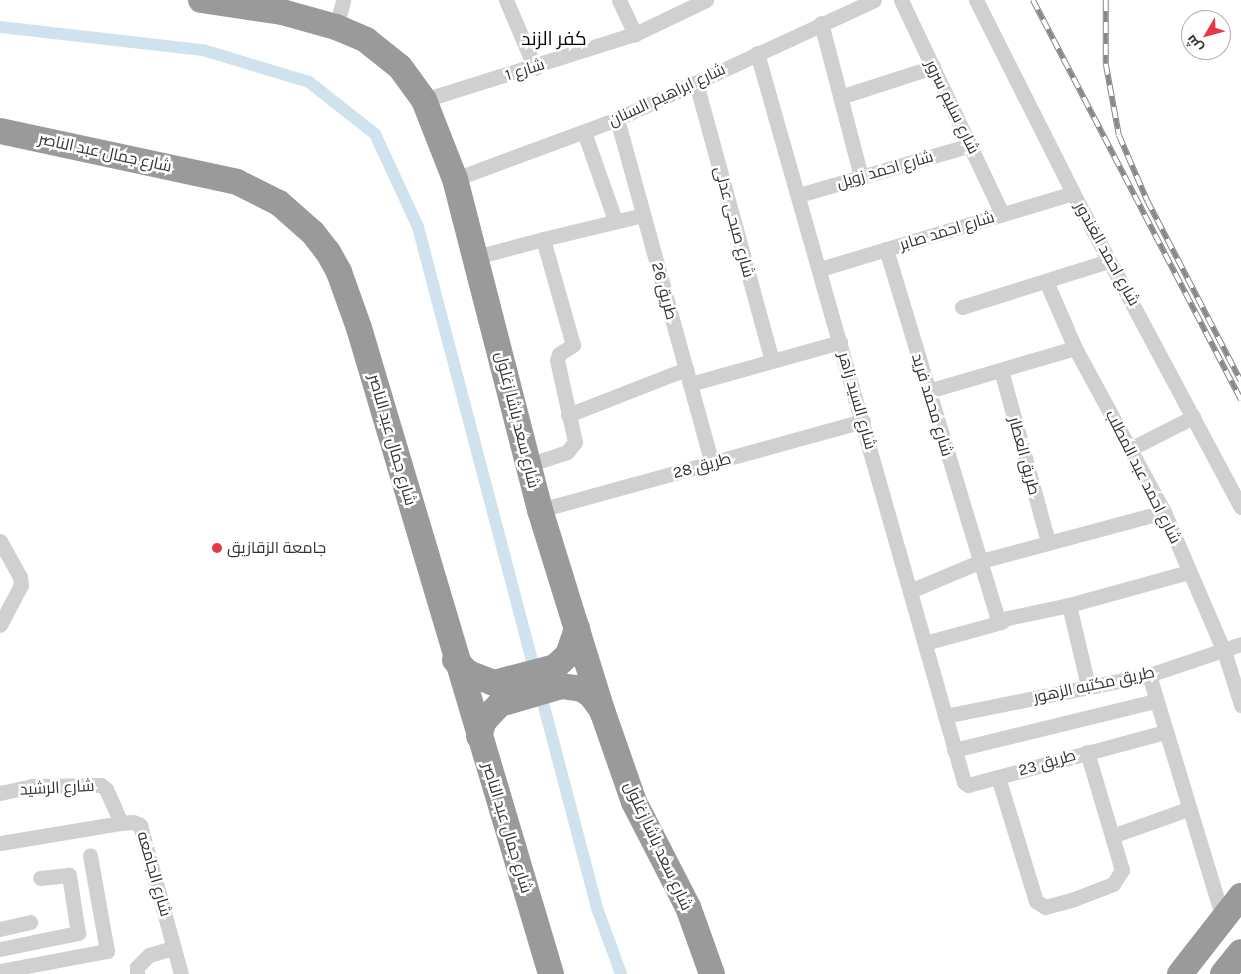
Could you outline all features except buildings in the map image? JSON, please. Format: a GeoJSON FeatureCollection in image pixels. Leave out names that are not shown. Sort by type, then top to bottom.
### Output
{"type":"FeatureCollection","features":[{"type":"Feature","properties":{"kind":"highway","name":"شارع سعد باشا زغلول"},"geometry":{"type":"LineString","coordinates":[[201,0],[282,12],[336,27],[366,40],[400,67],[424,100],[455,179],[540,510],[603,713],[634,802],[688,907],[712,974]]}},
{"type":"Feature","properties":{"kind":"highway","name":"شارع جمال عبد الناصر"},"geometry":{"type":"LineString","coordinates":[[0,131],[236,182],[279,203],[313,234],[328,252],[348,294],[455,660],[551,974]]}},
{"type":"Feature","properties":{"kind":"highway"},"geometry":{"type":"LineString","coordinates":[[558,677],[577,629]]}},
{"type":"Feature","properties":{"kind":"highway"},"geometry":{"type":"LineString","coordinates":[[455,660],[468,673],[497,693],[558,677],[591,695],[603,713]]}},
{"type":"Feature","properties":{"kind":"highway"},"geometry":{"type":"LineString","coordinates":[[478,736],[497,693]]}},
{"type":"Feature","properties":{"kind":"highway"},"geometry":{"type":"LineString","coordinates":[[1198,974],[1232,920],[1241,896]]}},
{"type":"Feature","properties":{"kind":"highway"},"geometry":{"type":"LineString","coordinates":[[1180,974],[1232,920]]}},
{"type":"Feature","properties":{"kind":"highway"},"geometry":{"type":"LineString","coordinates":[[1224,974],[1241,952]]}},
{"type":"Feature","properties":{"kind":"street"},"geometry":{"type":"LineString","coordinates":[[336,27],[343,0]]}},
{"type":"Feature","properties":{"kind":"street"},"geometry":{"type":"LineString","coordinates":[[506,0],[535,68]]}},
{"type":"Feature","properties":{"kind":"street"},"geometry":{"type":"LineString","coordinates":[[619,0],[635,34]]}},
{"type":"Feature","properties":{"kind":"street","name":"شارع 1"},"geometry":{"type":"LineString","coordinates":[[424,100],[535,68],[635,34],[706,0]]}},
{"type":"Feature","properties":{"kind":"street","name":"شارع ابراهيم السنان"},"geometry":{"type":"LineString","coordinates":[[455,179],[617,119],[874,0]]}},
{"type":"Feature","properties":{"kind":"street","name":"شارع سليم سرور"},"geometry":{"type":"LineString","coordinates":[[900,0],[971,145],[1002,214]]}},
{"type":"Feature","properties":{"kind":"street","name":"شارع احمد الغندور"},"geometry":{"type":"LineString","coordinates":[[976,0],[1073,193],[1241,507]]}},
{"type":"Feature","properties":{"kind":"street"},"geometry":{"type":"LineString","coordinates":[[821,23],[861,177]]}},
{"type":"Feature","properties":{"kind":"street","name":"شارع السيد زاهر"},"geometry":{"type":"LineString","coordinates":[[757,53],[820,269],[954,750]]}},
{"type":"Feature","properties":{"kind":"street"},"geometry":{"type":"LineString","coordinates":[[840,97],[933,67]]}},
{"type":"Feature","properties":{"kind":"street","name":"شارع صبحى عدلى"},"geometry":{"type":"LineString","coordinates":[[696,83],[772,361]]}},
{"type":"Feature","properties":{"kind":"street","name":"طريق 26"},"geometry":{"type":"LineString","coordinates":[[617,119],[712,463]]}},
{"type":"Feature","properties":{"kind":"street"},"geometry":{"type":"LineString","coordinates":[[584,132],[615,220]]}},
{"type":"Feature","properties":{"kind":"street","name":"شارع احمد زويل"},"geometry":{"type":"LineString","coordinates":[[799,195],[971,145]]}},
{"type":"Feature","properties":{"kind":"street","name":"شارع احمد صابر"},"geometry":{"type":"LineString","coordinates":[[820,269],[1073,193]]}},
{"type":"Feature","properties":{"kind":"street"},"geometry":{"type":"LineString","coordinates":[[476,256],[615,220],[643,215]]}},
{"type":"Feature","properties":{"kind":"street"},"geometry":{"type":"LineString","coordinates":[[528,464],[573,447],[575,439],[568,415],[558,360],[558,354],[572,345],[543,239]]}},
{"type":"Feature","properties":{"kind":"street","name":"شارع محمد فريد"},"geometry":{"type":"LineString","coordinates":[[886,249],[981,561],[994,617],[1002,622]]}},
{"type":"Feature","properties":{"kind":"street"},"geometry":{"type":"LineString","coordinates":[[962,307],[1109,261]]}},
{"type":"Feature","properties":{"kind":"street","name":"شارع احمد عبد المطلب"},"geometry":{"type":"LineString","coordinates":[[1046,281],[1075,348],[1164,512],[1224,651],[1241,705]]}},
{"type":"Feature","properties":{"kind":"street"},"geometry":{"type":"LineString","coordinates":[[690,384],[840,342]]}},
{"type":"Feature","properties":{"kind":"street"},"geometry":{"type":"LineString","coordinates":[[928,391],[1075,348]]}},
{"type":"Feature","properties":{"kind":"street"},"geometry":{"type":"LineString","coordinates":[[568,415],[686,369]]}},
{"type":"Feature","properties":{"kind":"street","name":"طريق العطار"},"geometry":{"type":"LineString","coordinates":[[1001,370],[1048,542]]}},
{"type":"Feature","properties":{"kind":"street"},"geometry":{"type":"LineString","coordinates":[[1130,449],[1193,417]]}},
{"type":"Feature","properties":{"kind":"street","name":"طريق 28"},"geometry":{"type":"LineString","coordinates":[[540,510],[863,422]]}},
{"type":"Feature","properties":{"kind":"street"},"geometry":{"type":"LineString","coordinates":[[910,590],[981,561],[1048,542],[1107,530],[1164,512]]}},
{"type":"Feature","properties":{"kind":"street"},"geometry":{"type":"LineString","coordinates":[[0,541],[21,581],[18,595],[0,625]]}},
{"type":"Feature","properties":{"kind":"street"},"geometry":{"type":"LineString","coordinates":[[924,643],[1189,572]]}},
{"type":"Feature","properties":{"kind":"street"},"geometry":{"type":"LineString","coordinates":[[1069,605],[1088,686]]}},
{"type":"Feature","properties":{"kind":"street","name":"طريق مكتبه الزهور"},"geometry":{"type":"LineString","coordinates":[[945,716],[1149,675],[1241,644]]}},
{"type":"Feature","properties":{"kind":"street"},"geometry":{"type":"LineString","coordinates":[[1149,675],[1155,701],[1188,809],[1232,920]]}},
{"type":"Feature","properties":{"kind":"street"},"geometry":{"type":"LineString","coordinates":[[954,750],[1155,701]]}},
{"type":"Feature","properties":{"kind":"street","name":"طريق 23"},"geometry":{"type":"LineString","coordinates":[[954,750],[966,784],[998,778],[1165,732]]}},
{"type":"Feature","properties":{"kind":"street"},"geometry":{"type":"LineString","coordinates":[[998,778],[1036,901],[1045,907],[1074,899],[1113,884],[1120,876],[1122,870],[1087,752]]}},
{"type":"Feature","properties":{"kind":"street","name":"شارع الرشيد"},"geometry":{"type":"LineString","coordinates":[[0,793],[32,786],[101,785],[106,789],[120,823]]}},
{"type":"Feature","properties":{"kind":"street"},"geometry":{"type":"LineString","coordinates":[[1112,836],[1188,809]]}},
{"type":"Feature","properties":{"kind":"street","name":"شارع الجامعه"},"geometry":{"type":"LineString","coordinates":[[0,843],[120,823],[133,822],[143,828],[181,974]]}},
{"type":"Feature","properties":{"kind":"street"},"geometry":{"type":"LineString","coordinates":[[0,971],[107,951],[90,856]]}},
{"type":"Feature","properties":{"kind":"street"},"geometry":{"type":"LineString","coordinates":[[0,949],[78,933],[69,875],[40,878]]}},
{"type":"Feature","properties":{"kind":"street"},"geometry":{"type":"LineString","coordinates":[[0,929],[30,922]]}},
{"type":"Feature","properties":{"kind":"street"},"geometry":{"type":"LineString","coordinates":[[137,974],[137,967],[149,955],[174,948]]}},
{"type":"Feature","properties":{"kind":"waterway"},"geometry":{"type":"LineString","coordinates":[[0,27],[203,50],[309,82],[375,134],[418,227],[597,908],[621,974]]}},
{"type":"Feature","properties":{"kind":"railway"},"geometry":{"type":"LineString","coordinates":[[1033,0],[1241,400]]}},
{"type":"Feature","properties":{"kind":"railway"},"geometry":{"type":"LineString","coordinates":[[1106,0],[1106,64],[1119,135],[1147,200],[1241,381]]}},
{"type":"Feature","properties":{"kind":"place","name":"جامعة الزقازيق"},"geometry":{"type":"Point","coordinates":[217,548]}},
{"type":"Feature","properties":{"kind":"district","name":"كفر الزند"},"geometry":{"type":"Point","coordinates":[554,40]}}]}
